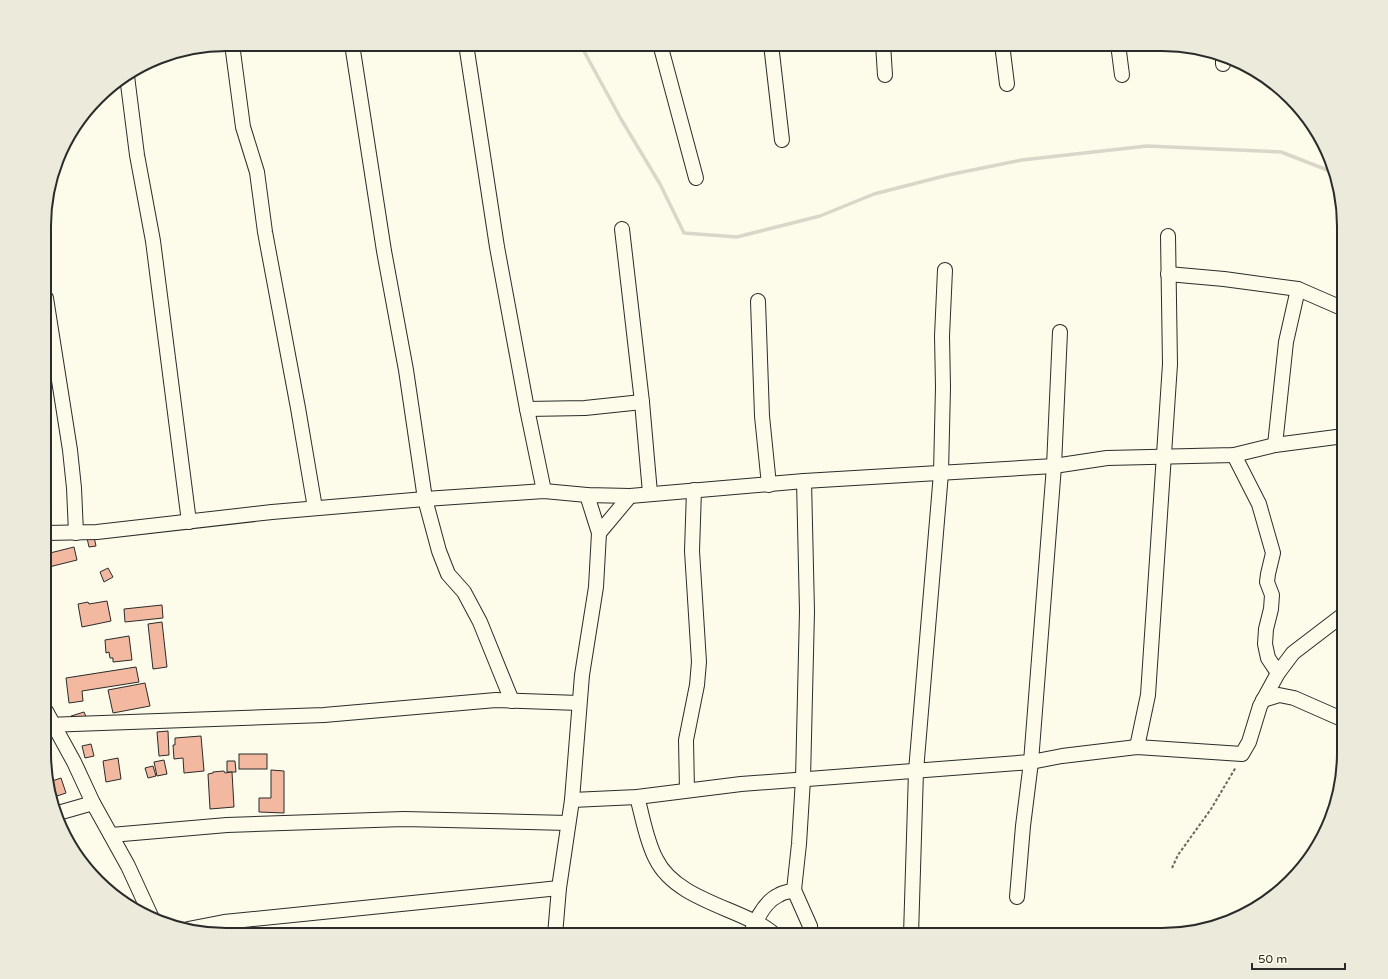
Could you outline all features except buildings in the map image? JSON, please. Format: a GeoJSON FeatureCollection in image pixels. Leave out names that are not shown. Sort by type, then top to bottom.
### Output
{"type":"FeatureCollection","features":[{"type":"Feature","properties":{"kind":"street"},"geometry":{"type":"LineString","coordinates":[[233,51],[243,127],[257,172],[265,232],[315,508]]}},
{"type":"Feature","properties":{"kind":"street"},"geometry":{"type":"LineString","coordinates":[[353,51],[384,251],[406,370],[425,499],[439,550],[448,574],[464,592],[480,622],[512,701]]}},
{"type":"Feature","properties":{"kind":"street"},"geometry":{"type":"LineString","coordinates":[[467,51],[497,247],[526,409],[544,492]]}},
{"type":"Feature","properties":{"kind":"street"},"geometry":{"type":"LineString","coordinates":[[662,51],[696,178]]}},
{"type":"Feature","properties":{"kind":"street"},"geometry":{"type":"LineString","coordinates":[[772,51],[782,140]]}},
{"type":"Feature","properties":{"kind":"street"},"geometry":{"type":"LineString","coordinates":[[883,51],[885,75]]}},
{"type":"Feature","properties":{"kind":"street"},"geometry":{"type":"LineString","coordinates":[[1003,51],[1007,84]]}},
{"type":"Feature","properties":{"kind":"street"},"geometry":{"type":"LineString","coordinates":[[1119,51],[1122,75]]}},
{"type":"Feature","properties":{"kind":"street"},"geometry":{"type":"LineString","coordinates":[[128,82],[137,155],[153,241],[189,522]]}},
{"type":"Feature","properties":{"kind":"street"},"geometry":{"type":"LineString","coordinates":[[622,229],[642,402],[650,493]]}},
{"type":"Feature","properties":{"kind":"street"},"geometry":{"type":"LineString","coordinates":[[1137,747],[1148,695],[1170,364],[1168,236]]}},
{"type":"Feature","properties":{"kind":"street"},"geometry":{"type":"LineString","coordinates":[[911,928],[916,771],[941,473],[943,387],[942,336],[945,270]]}},
{"type":"Feature","properties":{"kind":"street"},"geometry":{"type":"LineString","coordinates":[[1168,274],[1224,279],[1298,289],[1337,306]]}},
{"type":"Feature","properties":{"kind":"street"},"geometry":{"type":"LineString","coordinates":[[1275,445],[1286,342],[1298,289]]}},
{"type":"Feature","properties":{"kind":"street"},"geometry":{"type":"LineString","coordinates":[[758,301],[762,416],[769,485]]}},
{"type":"Feature","properties":{"kind":"street"},"geometry":{"type":"LineString","coordinates":[[51,330],[70,450],[74,488],[76,533]]}},
{"type":"Feature","properties":{"kind":"street"},"geometry":{"type":"LineString","coordinates":[[1017,896],[1023,826],[1031,762],[1054,466],[1060,332]]}},
{"type":"Feature","properties":{"kind":"street"},"geometry":{"type":"LineString","coordinates":[[526,409],[585,408],[642,402]]}},
{"type":"Feature","properties":{"kind":"street"},"geometry":{"type":"LineString","coordinates":[[51,533],[98,532],[315,508],[425,499],[544,492],[630,496],[650,493],[769,485],[804,481],[1054,466],[1107,458],[1234,456],[1275,445],[1337,437]]}},
{"type":"Feature","properties":{"kind":"street"},"geometry":{"type":"LineString","coordinates":[[1234,456],[1260,504],[1273,553],[1267,578],[1272,595],[1271,609],[1266,628],[1265,644],[1268,658],[1278,673]]}},
{"type":"Feature","properties":{"kind":"street"},"geometry":{"type":"LineString","coordinates":[[804,481],[807,611],[799,844],[794,890],[810,928]]}},
{"type":"Feature","properties":{"kind":"street"},"geometry":{"type":"LineString","coordinates":[[687,790],[686,740],[697,685],[699,662],[692,551],[694,490]]}},
{"type":"Feature","properties":{"kind":"street"},"geometry":{"type":"LineString","coordinates":[[556,928],[559,888],[572,800],[582,675],[596,587],[599,533],[587,495]]}},
{"type":"Feature","properties":{"kind":"street"},"geometry":{"type":"LineString","coordinates":[[599,533],[630,496]]}},
{"type":"Feature","properties":{"kind":"street"},"geometry":{"type":"LineString","coordinates":[[572,800],[637,797],[741,784],[1031,762],[1062,756],[1137,747],[1242,754],[1249,742],[1263,700],[1278,673],[1293,654],[1337,619]]}},
{"type":"Feature","properties":{"kind":"street"},"geometry":{"type":"LineString","coordinates":[[1263,700],[1279,695],[1294,698],[1337,717]]}},
{"type":"Feature","properties":{"kind":"street"},"geometry":{"type":"LineString","coordinates":[[51,725],[324,715],[496,700],[579,703]]}},
{"type":"Feature","properties":{"kind":"street"},"geometry":{"type":"LineString","coordinates":[[51,728],[74,762],[93,803],[128,866],[148,910]]}},
{"type":"Feature","properties":{"kind":"street"},"geometry":{"type":"LineString","coordinates":[[637,797],[648,838],[656,859],[669,878],[688,891],[765,928]]}},
{"type":"Feature","properties":{"kind":"street"},"geometry":{"type":"LineString","coordinates":[[61,812],[93,803]]}},
{"type":"Feature","properties":{"kind":"street"},"geometry":{"type":"LineString","coordinates":[[111,835],[226,825],[396,819],[568,823]]}},
{"type":"Feature","properties":{"kind":"street"},"geometry":{"type":"LineString","coordinates":[[205,926],[232,922],[559,888]]}},
{"type":"Feature","properties":{"kind":"street"},"geometry":{"type":"LineString","coordinates":[[753,928],[766,906],[777,895],[794,890]]}},
{"type":"Feature","properties":{"kind":"path"},"geometry":{"type":"LineString","coordinates":[[1172,868],[1178,855],[1211,809],[1230,779],[1242,754]]}},
{"type":"Feature","properties":{"kind":"waterway"},"geometry":{"type":"LineString","coordinates":[[584,51],[621,119],[660,184],[684,233],[737,237],[820,216],[874,194],[948,175],[1022,160],[1147,146],[1281,152],[1328,170]]}}]}
